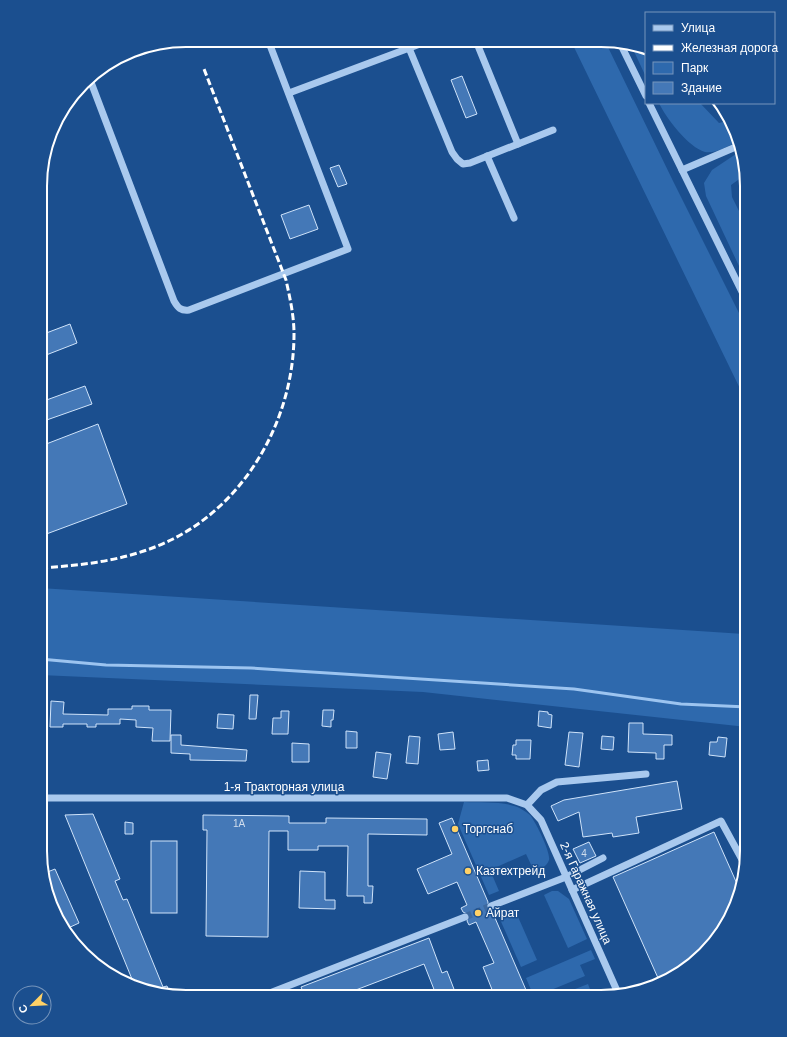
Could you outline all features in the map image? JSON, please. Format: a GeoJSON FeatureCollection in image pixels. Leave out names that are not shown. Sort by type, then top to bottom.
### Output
{"type":"FeatureCollection","features":[{"type":"Feature","properties":{"kind":"street"},"geometry":{"type":"LineString","coordinates":[[91,84],[174,301],[177,307],[183,310],[189,310],[348,249],[271,47]]}},
{"type":"Feature","properties":{"kind":"street"},"geometry":{"type":"LineString","coordinates":[[478,47],[518,144]]}},
{"type":"Feature","properties":{"kind":"street"},"geometry":{"type":"LineString","coordinates":[[288,94],[409,48],[456,159],[463,164],[488,156],[553,130]]}},
{"type":"Feature","properties":{"kind":"street"},"geometry":{"type":"LineString","coordinates":[[623,49],[645,94]]}},
{"type":"Feature","properties":{"kind":"street"},"geometry":{"type":"LineString","coordinates":[[649,104],[740,288]]}},
{"type":"Feature","properties":{"kind":"street"},"geometry":{"type":"LineString","coordinates":[[682,170],[734,148]]}},
{"type":"Feature","properties":{"kind":"street"},"geometry":{"type":"LineString","coordinates":[[488,156],[514,218]]}},
{"type":"Feature","properties":{"kind":"street"},"geometry":{"type":"LineString","coordinates":[[527,806],[541,790],[558,782],[646,774]]}},
{"type":"Feature","properties":{"kind":"street","name":"1-я Тракторная улица"},"geometry":{"type":"LineString","coordinates":[[47,798],[507,798],[527,806]]}},
{"type":"Feature","properties":{"kind":"street","name":"2-я Гаражная улица"},"geometry":{"type":"LineString","coordinates":[[527,806],[541,820],[616,989]]}},
{"type":"Feature","properties":{"kind":"street"},"geometry":{"type":"LineString","coordinates":[[572,890],[721,821],[740,856]]}},
{"type":"Feature","properties":{"kind":"street"},"geometry":{"type":"LineString","coordinates":[[491,906],[566,877],[603,858]]}},
{"type":"Feature","properties":{"kind":"street"},"geometry":{"type":"LineString","coordinates":[[277,990],[465,916]]}},
{"type":"Feature","properties":{"kind":"green space"},"geometry":{"type":"Polygon","coordinates":[[[574,47],[608,47],[740,315],[740,389],[574,47]]]}},
{"type":"Feature","properties":{"kind":"green space"},"geometry":{"type":"Polygon","coordinates":[[[634,51],[645,55],[645,75],[634,51]]]}},
{"type":"Feature","properties":{"kind":"green space"},"geometry":{"type":"Polygon","coordinates":[[[660,104],[701,104],[719,123],[725,122],[734,144],[713,152],[705,152],[698,149],[685,138],[667,116],[660,104]]]}},
{"type":"Feature","properties":{"kind":"green space"},"geometry":{"type":"Polygon","coordinates":[[[736,154],[740,179],[731,185],[732,197],[740,213],[740,268],[706,196],[704,183],[712,170],[736,154]]]}},
{"type":"Feature","properties":{"kind":"green space"},"geometry":{"type":"Polygon","coordinates":[[[47,588],[740,634],[740,726],[423,692],[47,675],[47,588]]]}},
{"type":"Feature","properties":{"kind":"green space"},"geometry":{"type":"Polygon","coordinates":[[[464,802],[508,804],[522,809],[530,815],[548,850],[549,860],[547,864],[535,873],[526,854],[490,870],[499,891],[489,895],[458,824],[464,802]]]}},
{"type":"Feature","properties":{"kind":"green space"},"geometry":{"type":"Polygon","coordinates":[[[552,891],[558,891],[569,899],[587,939],[568,948],[544,895],[552,891]]]}},
{"type":"Feature","properties":{"kind":"green space"},"geometry":{"type":"Polygon","coordinates":[[[515,910],[537,960],[521,967],[499,917],[515,910]]]}},
{"type":"Feature","properties":{"kind":"green space"},"geometry":{"type":"Polygon","coordinates":[[[591,950],[595,959],[580,965],[585,976],[551,990],[531,990],[526,978],[591,950]]]}},
{"type":"Feature","properties":{"kind":"green space"},"geometry":{"type":"Polygon","coordinates":[[[588,984],[590,990],[573,990],[588,984]]]}},
{"type":"Feature","properties":{"kind":"building"},"geometry":{"type":"Polygon","coordinates":[[[462,76],[477,114],[466,118],[451,80],[462,76]]]}},
{"type":"Feature","properties":{"kind":"building"},"geometry":{"type":"Polygon","coordinates":[[[339,165],[347,184],[338,187],[330,168],[339,165]]]}},
{"type":"Feature","properties":{"kind":"building"},"geometry":{"type":"Polygon","coordinates":[[[309,205],[318,229],[290,239],[281,215],[309,205]]]}},
{"type":"Feature","properties":{"kind":"building"},"geometry":{"type":"Polygon","coordinates":[[[70,324],[77,343],[47,355],[47,333],[70,324]]]}},
{"type":"Feature","properties":{"kind":"building"},"geometry":{"type":"Polygon","coordinates":[[[85,386],[92,404],[47,420],[47,400],[85,386]]]}},
{"type":"Feature","properties":{"kind":"building"},"geometry":{"type":"Polygon","coordinates":[[[98,424],[127,504],[47,534],[47,444],[98,424]]]}},
{"type":"Feature","properties":{"kind":"building"},"geometry":{"type":"Polygon","coordinates":[[[250,695],[258,695],[256,719],[249,719],[250,695]]]}},
{"type":"Feature","properties":{"kind":"building"},"geometry":{"type":"Polygon","coordinates":[[[51,701],[64,702],[63,714],[108,715],[108,709],[132,709],[132,706],[149,706],[149,710],[171,710],[170,741],[152,741],[153,728],[136,727],[136,720],[120,719],[120,724],[96,724],[96,727],[87,727],[87,724],[63,724],[63,727],[50,727],[51,701]]]}},
{"type":"Feature","properties":{"kind":"building"},"geometry":{"type":"Polygon","coordinates":[[[323,710],[334,710],[333,720],[331,720],[331,727],[322,726],[323,710]]]}},
{"type":"Feature","properties":{"kind":"building"},"geometry":{"type":"Polygon","coordinates":[[[281,711],[289,711],[288,734],[272,734],[273,718],[281,718],[281,711]]]}},
{"type":"Feature","properties":{"kind":"building"},"geometry":{"type":"Polygon","coordinates":[[[539,711],[548,712],[548,714],[552,715],[551,728],[538,726],[539,711]]]}},
{"type":"Feature","properties":{"kind":"building"},"geometry":{"type":"Polygon","coordinates":[[[218,714],[234,715],[233,729],[217,728],[218,714]]]}},
{"type":"Feature","properties":{"kind":"building"},"geometry":{"type":"Polygon","coordinates":[[[629,723],[643,723],[643,734],[672,735],[672,745],[664,745],[664,759],[656,759],[656,753],[628,752],[629,723]]]}},
{"type":"Feature","properties":{"kind":"building"},"geometry":{"type":"Polygon","coordinates":[[[346,731],[357,732],[357,748],[346,748],[346,731]]]}},
{"type":"Feature","properties":{"kind":"building"},"geometry":{"type":"Polygon","coordinates":[[[453,732],[455,749],[440,750],[438,734],[453,732]]]}},
{"type":"Feature","properties":{"kind":"building"},"geometry":{"type":"Polygon","coordinates":[[[569,732],[583,733],[579,767],[565,765],[569,732]]]}},
{"type":"Feature","properties":{"kind":"building"},"geometry":{"type":"Polygon","coordinates":[[[171,735],[181,735],[181,745],[247,750],[246,761],[190,760],[190,754],[171,753],[171,735]]]}},
{"type":"Feature","properties":{"kind":"building"},"geometry":{"type":"Polygon","coordinates":[[[409,736],[420,737],[418,764],[406,763],[409,736]]]}},
{"type":"Feature","properties":{"kind":"building"},"geometry":{"type":"Polygon","coordinates":[[[602,736],[614,737],[613,750],[601,749],[602,736]]]}},
{"type":"Feature","properties":{"kind":"building"},"geometry":{"type":"Polygon","coordinates":[[[718,737],[727,738],[725,757],[709,755],[710,742],[717,742],[718,737]]]}},
{"type":"Feature","properties":{"kind":"building"},"geometry":{"type":"Polygon","coordinates":[[[516,740],[531,740],[530,759],[516,759],[516,755],[512,755],[513,745],[516,745],[516,740]]]}},
{"type":"Feature","properties":{"kind":"building"},"geometry":{"type":"Polygon","coordinates":[[[292,743],[309,744],[309,762],[292,762],[292,743]]]}},
{"type":"Feature","properties":{"kind":"building"},"geometry":{"type":"Polygon","coordinates":[[[376,752],[391,754],[387,779],[373,777],[376,752]]]}},
{"type":"Feature","properties":{"kind":"building"},"geometry":{"type":"Polygon","coordinates":[[[488,760],[489,770],[478,771],[477,761],[488,760]]]}},
{"type":"Feature","properties":{"kind":"building"},"geometry":{"type":"Polygon","coordinates":[[[677,781],[682,809],[636,817],[639,833],[613,837],[612,833],[583,837],[579,812],[558,821],[551,806],[564,800],[677,781]]]}},
{"type":"Feature","properties":{"kind":"building"},"geometry":{"type":"Polygon","coordinates":[[[93,814],[120,879],[115,881],[123,900],[127,899],[163,987],[167,986],[168,989],[141,983],[132,979],[65,815],[93,814]]]}},
{"type":"Feature","properties":{"kind":"building"},"geometry":{"type":"Polygon","coordinates":[[[203,815],[289,816],[289,823],[326,823],[326,818],[427,819],[427,835],[368,834],[368,886],[373,886],[372,903],[364,903],[364,896],[347,896],[348,846],[318,846],[318,850],[288,850],[288,831],[269,831],[268,937],[206,936],[207,830],[203,830],[203,815]]]}},
{"type":"Feature","properties":{"kind":"building"},"geometry":{"type":"Polygon","coordinates":[[[452,818],[488,902],[487,908],[492,911],[526,990],[492,990],[483,967],[494,963],[476,922],[469,925],[467,921],[469,915],[463,912],[461,908],[467,905],[457,882],[428,894],[417,869],[452,854],[439,823],[452,818]]]}},
{"type":"Feature","properties":{"kind":"building"},"geometry":{"type":"Polygon","coordinates":[[[125,822],[133,823],[133,834],[125,834],[125,822]]]}},
{"type":"Feature","properties":{"kind":"building"},"geometry":{"type":"Polygon","coordinates":[[[714,832],[736,882],[733,896],[726,913],[706,943],[693,956],[678,967],[658,978],[613,877],[714,832]]]}},
{"type":"Feature","properties":{"kind":"building"},"geometry":{"type":"Polygon","coordinates":[[[151,841],[177,841],[177,913],[151,913],[151,841]]]}},
{"type":"Feature","properties":{"kind":"building"},"geometry":{"type":"Polygon","coordinates":[[[589,842],[596,856],[580,863],[573,849],[589,842]]]}},
{"type":"Feature","properties":{"kind":"building"},"geometry":{"type":"Polygon","coordinates":[[[55,869],[79,923],[70,927],[61,913],[54,896],[49,872],[55,869]]]}},
{"type":"Feature","properties":{"kind":"building"},"geometry":{"type":"Polygon","coordinates":[[[300,871],[325,872],[325,900],[335,900],[335,909],[299,908],[300,871]]]}},
{"type":"Feature","properties":{"kind":"building"},"geometry":{"type":"Polygon","coordinates":[[[429,938],[442,973],[447,971],[454,990],[434,990],[424,964],[356,990],[302,990],[301,987],[429,938]]]}},
{"type":"Feature","properties":{"kind":"waterway"},"geometry":{"type":"LineString","coordinates":[[47,660],[106,665],[251,668],[574,689],[681,704],[740,707]]}},
{"type":"Feature","properties":{"kind":"tunnel"},"geometry":{"type":"LineString","coordinates":[[465,917],[491,906]]}},
{"type":"Feature","properties":{"kind":"railway"},"geometry":{"type":"LineString","coordinates":[[47,567],[91,563],[125,557],[173,539],[200,523],[224,503],[244,479],[262,453],[286,396],[292,365],[294,334],[293,314],[286,280],[204,69]]}},
{"type":"Feature","properties":{"kind":"place","name":"Торгснаб"},"geometry":{"type":"Point","coordinates":[455,829]}},
{"type":"Feature","properties":{"kind":"place","name":"Казтехтрейд"},"geometry":{"type":"Point","coordinates":[468,871]}},
{"type":"Feature","properties":{"kind":"place","name":"Айрат"},"geometry":{"type":"Point","coordinates":[478,913]}}]}
